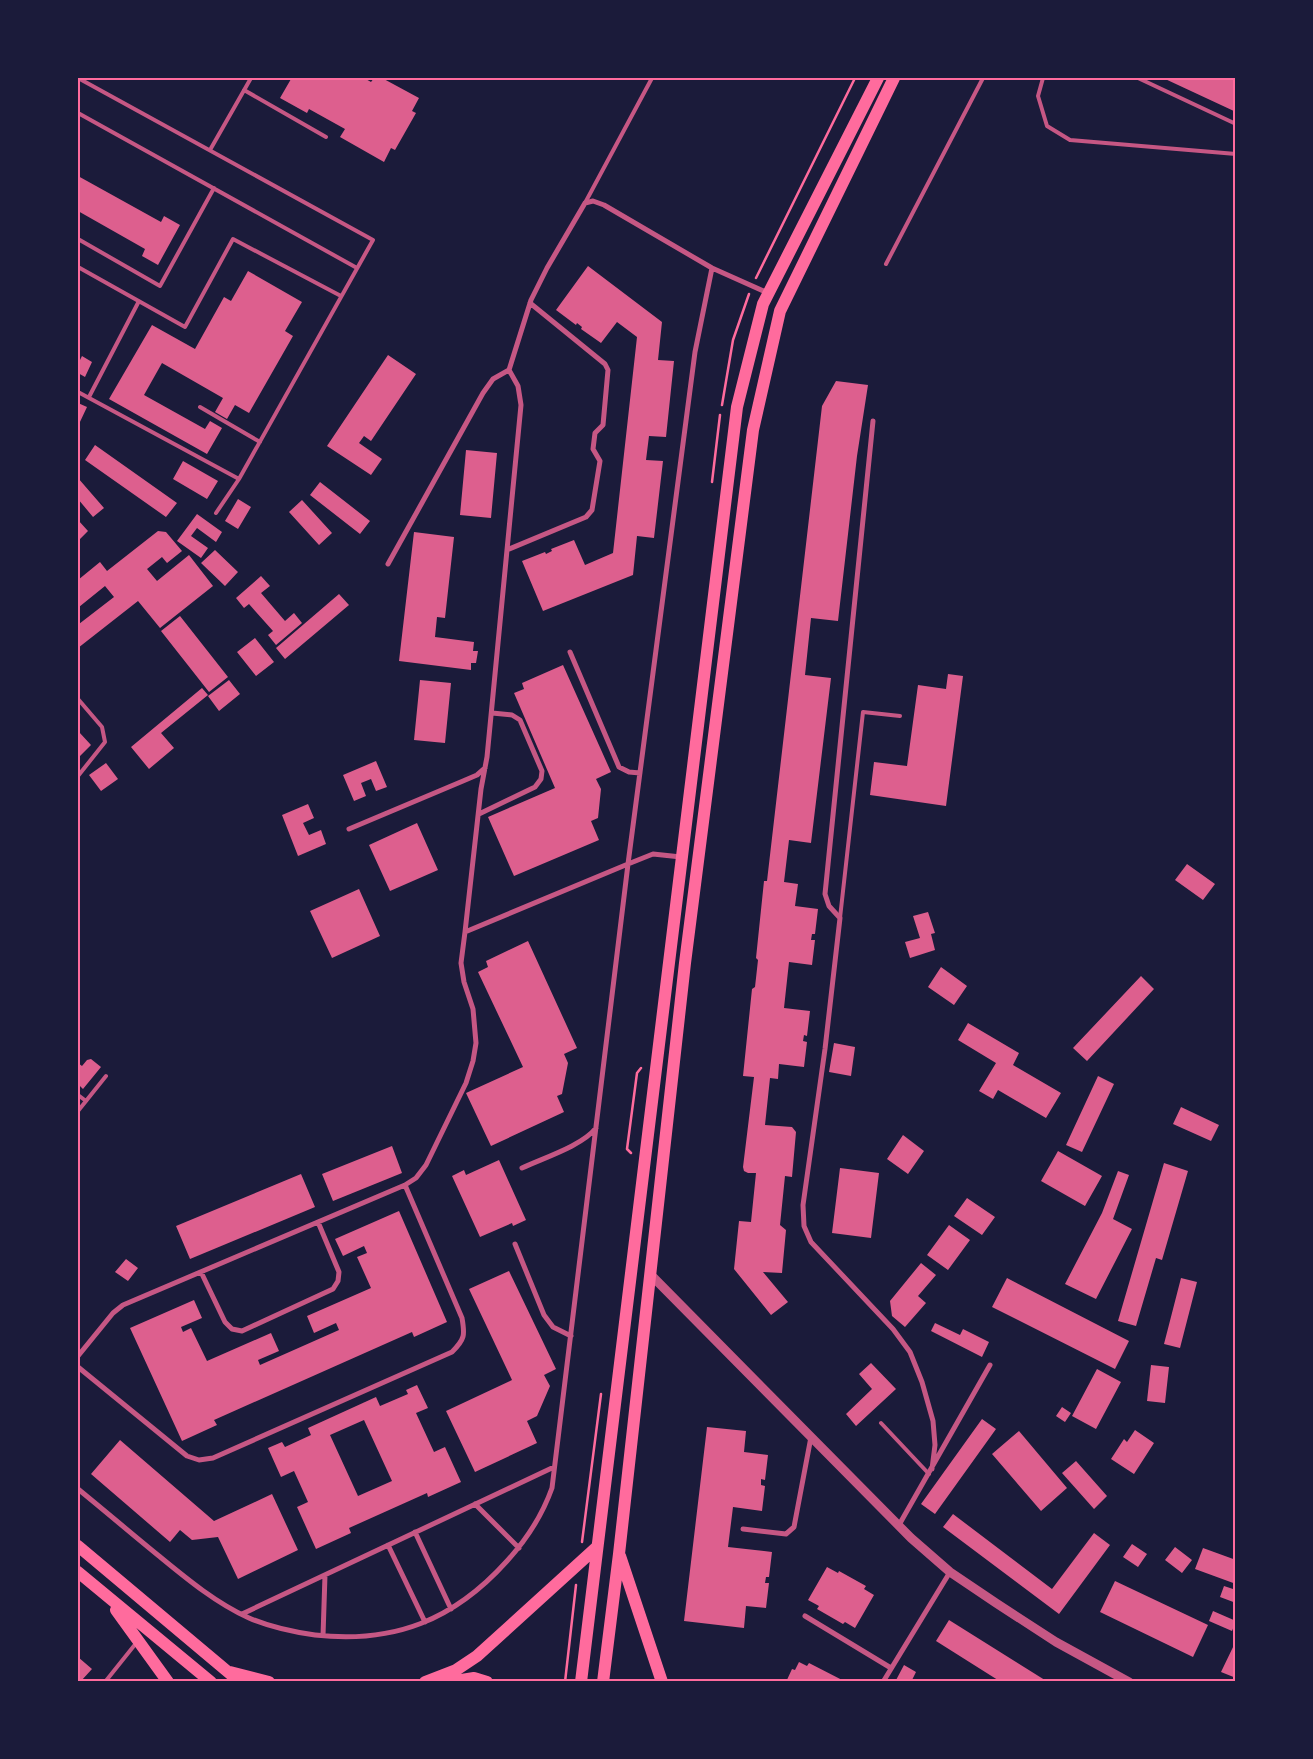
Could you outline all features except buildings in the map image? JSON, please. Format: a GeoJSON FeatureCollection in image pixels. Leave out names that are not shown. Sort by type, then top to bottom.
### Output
{"type":"FeatureCollection","features":[{"type":"Feature","properties":{"kind":"main road"},"geometry":{"type":"LineString","coordinates":[[580,1682],[737,407],[763,304],[878,78]]}},
{"type":"Feature","properties":{"kind":"main road"},"geometry":{"type":"LineString","coordinates":[[603,1682],[651,1275],[685,963],[753,430],[780,311],[894,78]]}},
{"type":"Feature","properties":{"kind":"main road"},"geometry":{"type":"LineString","coordinates":[[78,1546],[240,1682]]}},
{"type":"Feature","properties":{"kind":"main road"},"geometry":{"type":"LineString","coordinates":[[426,1682],[456,1670],[477,1656],[597,1547]]}},
{"type":"Feature","properties":{"kind":"main road"},"geometry":{"type":"LineString","coordinates":[[619,1554],[662,1682]]}},
{"type":"Feature","properties":{"kind":"main road"},"geometry":{"type":"LineString","coordinates":[[78,1572],[211,1682]]}},
{"type":"Feature","properties":{"kind":"main road"},"geometry":{"type":"LineString","coordinates":[[104,1594],[168,1682]]}},
{"type":"Feature","properties":{"kind":"main road"},"geometry":{"type":"LineString","coordinates":[[229,1672],[269,1682]]}},
{"type":"Feature","properties":{"kind":"main road"},"geometry":{"type":"LineString","coordinates":[[449,1682],[474,1678],[487,1682]]}},
{"type":"Feature","properties":{"kind":"street"},"geometry":{"type":"LineString","coordinates":[[388,564],[483,393],[493,379],[509,370],[530,303],[546,268],[584,203],[592,201],[604,205],[712,268],[768,293]]}},
{"type":"Feature","properties":{"kind":"street"},"geometry":{"type":"LineString","coordinates":[[78,1489],[212,1598],[249,1618],[292,1632],[323,1636],[372,1636],[410,1628],[451,1609],[470,1596],[496,1573],[536,1526],[552,1488],[628,864],[695,352],[712,268]]}},
{"type":"Feature","properties":{"kind":"street"},"geometry":{"type":"LineString","coordinates":[[507,550],[586,517],[592,510],[600,461],[594,449],[596,433],[604,424],[608,370],[605,364],[530,303]]}},
{"type":"Feature","properties":{"kind":"street"},"geometry":{"type":"LineString","coordinates":[[78,1356],[113,1313],[123,1305],[405,1185],[416,1178],[426,1165],[466,1083],[476,1043],[473,1009],[464,982],[461,963],[481,789],[492,713],[521,405],[518,386],[509,370]]}},
{"type":"Feature","properties":{"kind":"street"},"geometry":{"type":"LineString","coordinates":[[874,421],[825,894],[829,906],[840,918],[825,1049],[803,1205],[804,1226],[811,1242],[894,1329],[910,1352],[922,1382],[933,1421],[934,1445],[931,1471]]}},
{"type":"Feature","properties":{"kind":"street"},"geometry":{"type":"LineString","coordinates":[[570,652],[619,767],[629,772],[640,773]]}},
{"type":"Feature","properties":{"kind":"street"},"geometry":{"type":"LineString","coordinates":[[479,814],[535,786],[542,779],[542,771],[520,720],[512,715],[492,713]]}},
{"type":"Feature","properties":{"kind":"street"},"geometry":{"type":"LineString","coordinates":[[349,829],[477,775],[485,768]]}},
{"type":"Feature","properties":{"kind":"street"},"geometry":{"type":"LineString","coordinates":[[466,932],[653,854],[682,857]]}},
{"type":"Feature","properties":{"kind":"street"},"geometry":{"type":"LineString","coordinates":[[522,1168],[582,1141],[591,1135],[597,1126]]}},
{"type":"Feature","properties":{"kind":"street"},"geometry":{"type":"LineString","coordinates":[[78,1367],[187,1456],[199,1460],[213,1458],[452,1352],[463,1337],[462,1318],[405,1185]]}},
{"type":"Feature","properties":{"kind":"street"},"geometry":{"type":"LineString","coordinates":[[201,1272],[225,1322],[232,1329],[242,1331],[333,1289],[338,1281],[339,1272],[318,1222]]}},
{"type":"Feature","properties":{"kind":"street"},"geometry":{"type":"LineString","coordinates":[[515,1244],[544,1315],[553,1327],[571,1336]]}},
{"type":"Feature","properties":{"kind":"street"},"geometry":{"type":"LineString","coordinates":[[651,1275],[911,1538],[950,1572],[1056,1642],[1128,1682]]}},
{"type":"Feature","properties":{"kind":"street"},"geometry":{"type":"LineString","coordinates":[[899,1525],[990,1366]]}},
{"type":"Feature","properties":{"kind":"street"},"geometry":{"type":"LineString","coordinates":[[743,1529],[786,1534],[794,1527],[811,1437]]}},
{"type":"Feature","properties":{"kind":"street"},"geometry":{"type":"LineString","coordinates":[[242,1614],[554,1467]]}},
{"type":"Feature","properties":{"kind":"street"},"geometry":{"type":"LineString","coordinates":[[475,1504],[519,1548]]}},
{"type":"Feature","properties":{"kind":"street"},"geometry":{"type":"LineString","coordinates":[[415,1532],[451,1609]]}},
{"type":"Feature","properties":{"kind":"street"},"geometry":{"type":"LineString","coordinates":[[388,1545],[425,1622]]}},
{"type":"Feature","properties":{"kind":"street"},"geometry":{"type":"LineString","coordinates":[[883,1682],[950,1572]]}},
{"type":"Feature","properties":{"kind":"street"},"geometry":{"type":"LineString","coordinates":[[323,1636],[325,1575]]}},
{"type":"Feature","properties":{"kind":"street"},"geometry":{"type":"LineString","coordinates":[[805,1616],[891,1668]]}},
{"type":"Feature","properties":{"kind":"lane"},"geometry":{"type":"LineString","coordinates":[[78,78],[373,240],[239,479],[216,513]]}},
{"type":"Feature","properties":{"kind":"lane"},"geometry":{"type":"LineString","coordinates":[[210,150],[251,78]]}},
{"type":"Feature","properties":{"kind":"lane"},"geometry":{"type":"LineString","coordinates":[[584,203],[652,78]]}},
{"type":"Feature","properties":{"kind":"lane"},"geometry":{"type":"LineString","coordinates":[[886,264],[983,78]]}},
{"type":"Feature","properties":{"kind":"lane"},"geometry":{"type":"LineString","coordinates":[[1043,78],[1038,96],[1047,126],[1070,140],[1236,154]]}},
{"type":"Feature","properties":{"kind":"lane"},"geometry":{"type":"LineString","coordinates":[[1138,78],[1236,124]]}},
{"type":"Feature","properties":{"kind":"lane"},"geometry":{"type":"LineString","coordinates":[[244,90],[326,137]]}},
{"type":"Feature","properties":{"kind":"lane"},"geometry":{"type":"LineString","coordinates":[[78,113],[357,268]]}},
{"type":"Feature","properties":{"kind":"lane"},"geometry":{"type":"LineString","coordinates":[[78,240],[160,286],[214,188]]}},
{"type":"Feature","properties":{"kind":"lane"},"geometry":{"type":"LineString","coordinates":[[78,267],[185,326],[233,239],[341,296]]}},
{"type":"Feature","properties":{"kind":"lane"},"geometry":{"type":"LineString","coordinates":[[89,397],[139,301]]}},
{"type":"Feature","properties":{"kind":"lane"},"geometry":{"type":"LineString","coordinates":[[78,392],[239,479]]}},
{"type":"Feature","properties":{"kind":"lane"},"geometry":{"type":"LineString","coordinates":[[200,407],[260,442]]}},
{"type":"Feature","properties":{"kind":"lane"},"geometry":{"type":"LineString","coordinates":[[78,699],[102,727],[105,742],[78,776]]}},
{"type":"Feature","properties":{"kind":"lane"},"geometry":{"type":"LineString","coordinates":[[840,918],[862,712],[900,716]]}},
{"type":"Feature","properties":{"kind":"lane"},"geometry":{"type":"LineString","coordinates":[[78,1111],[106,1076]]}},
{"type":"Feature","properties":{"kind":"lane"},"geometry":{"type":"LineString","coordinates":[[78,1095],[86,1101]]}},
{"type":"Feature","properties":{"kind":"lane"},"geometry":{"type":"LineString","coordinates":[[881,1423],[931,1471]]}},
{"type":"Feature","properties":{"kind":"lane"},"geometry":{"type":"LineString","coordinates":[[105,1682],[138,1640]]}}]}
